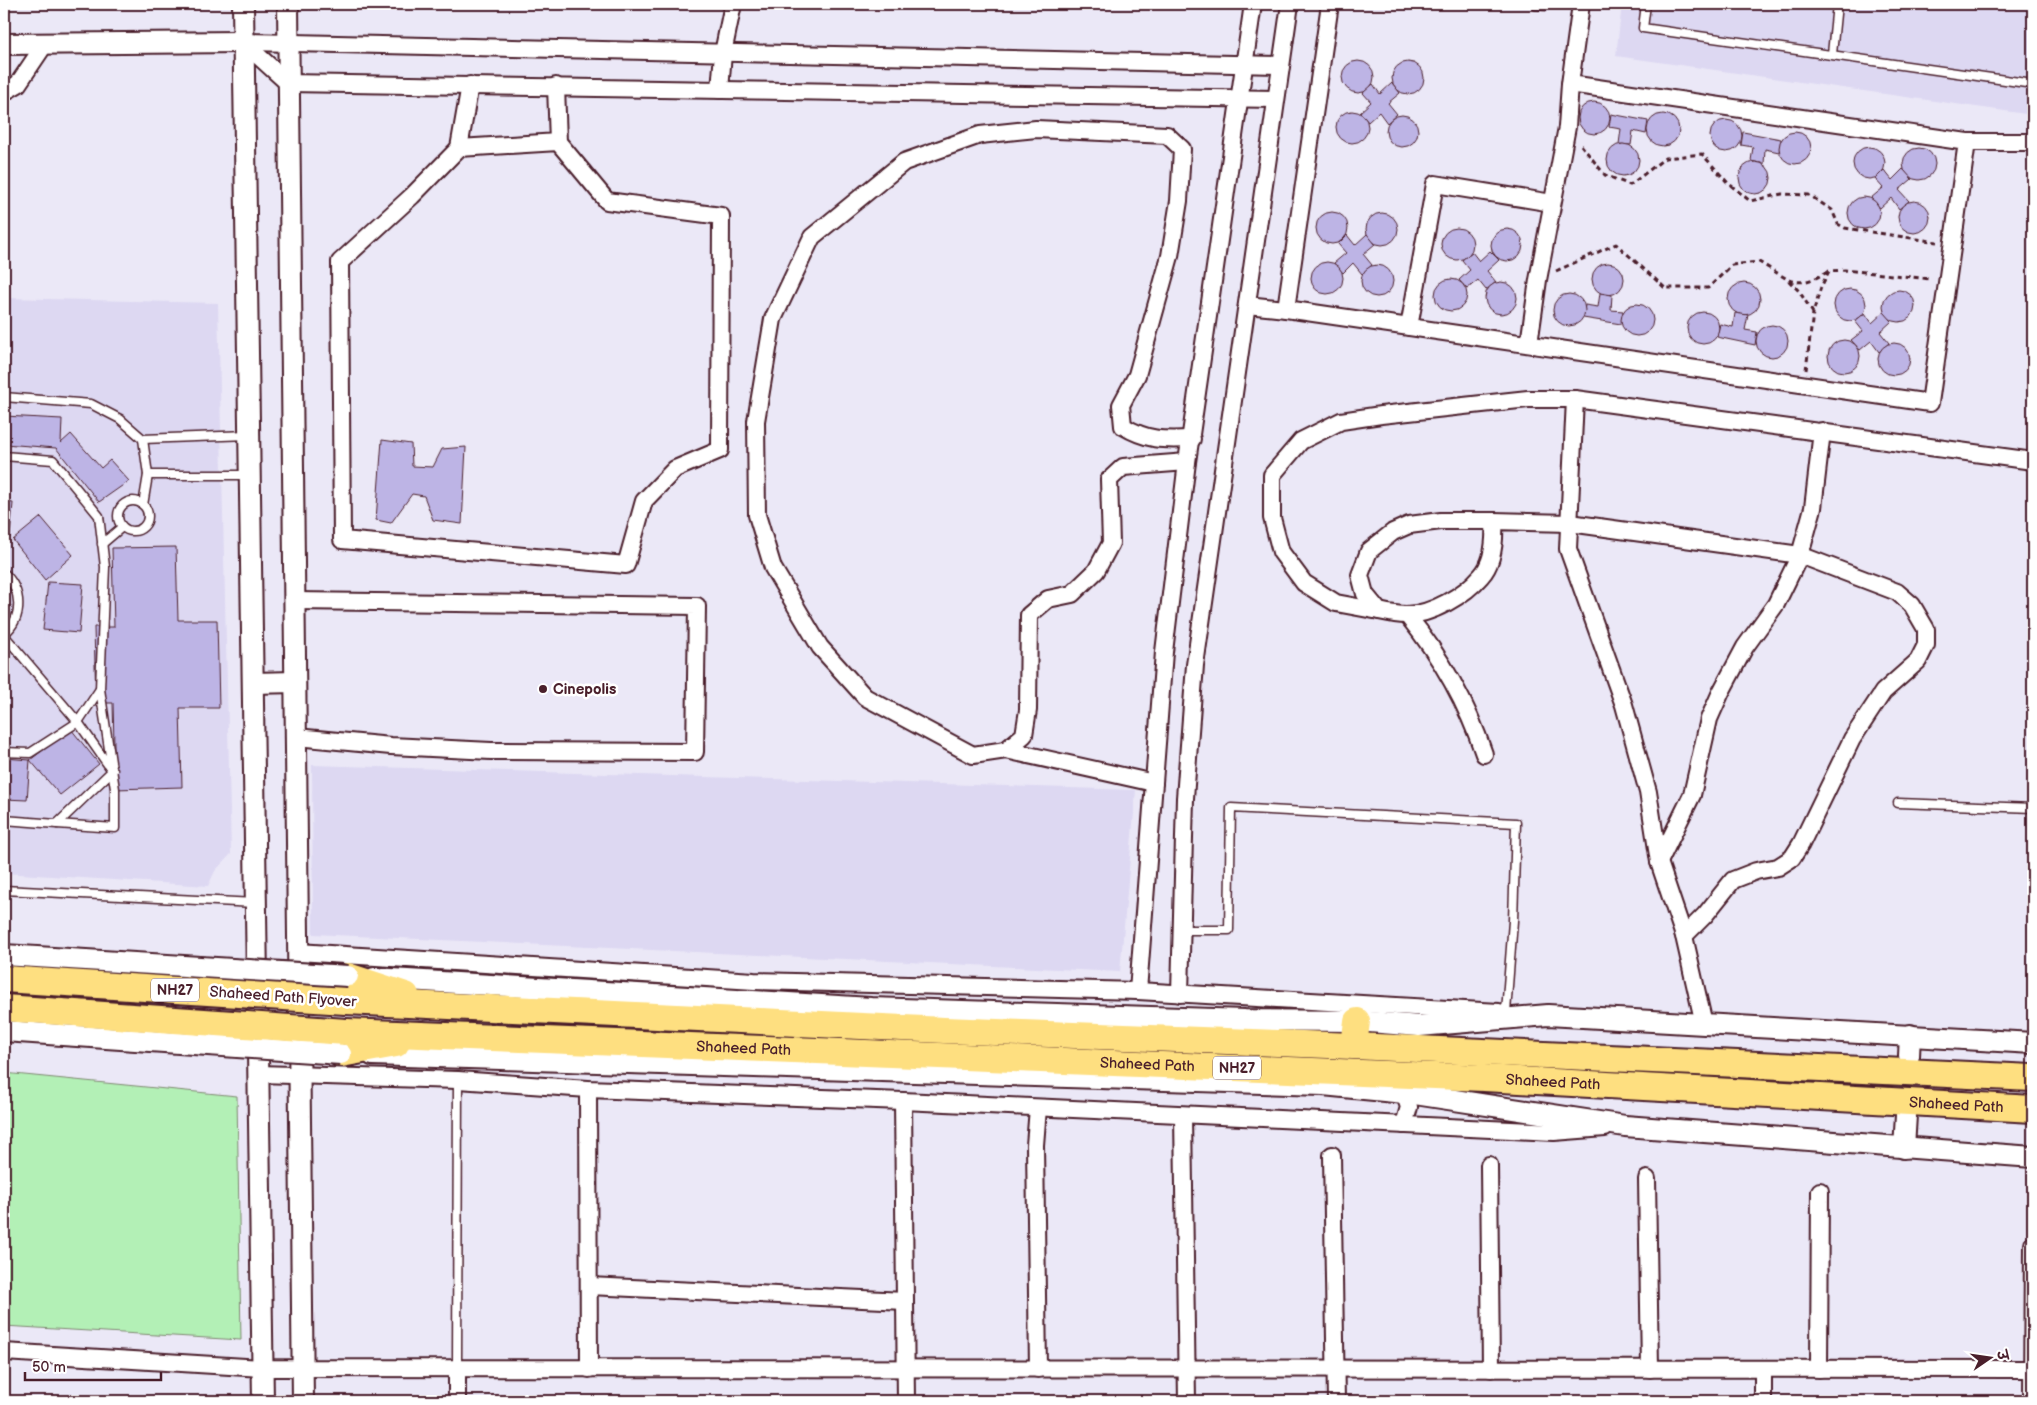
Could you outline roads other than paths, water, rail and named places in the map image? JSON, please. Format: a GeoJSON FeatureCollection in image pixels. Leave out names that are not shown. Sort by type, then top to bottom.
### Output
{"type":"FeatureCollection","features":[{"type":"Feature","properties":{"kind":"highway","name":"Shaheed Path Flyover"},"geometry":{"type":"LineString","coordinates":[[4,979],[347,989],[442,1007]]}},
{"type":"Feature","properties":{"kind":"highway","name":"Shaheed Path"},"geometry":{"type":"LineString","coordinates":[[442,1007],[935,1030],[1355,1034],[2033,1078]]}},
{"type":"Feature","properties":{"kind":"highway","name":"Shaheed Path Flyover"},"geometry":{"type":"LineString","coordinates":[[4,1008],[344,1043],[441,1036]]}},
{"type":"Feature","properties":{"kind":"highway","name":"Shaheed Path"},"geometry":{"type":"LineString","coordinates":[[441,1036],[1240,1076],[1484,1078],[2033,1109]]}},
{"type":"Feature","properties":{"kind":"street"},"geometry":{"type":"LineString","coordinates":[[243,4],[263,1401]]}},
{"type":"Feature","properties":{"kind":"street"},"geometry":{"type":"LineString","coordinates":[[288,4],[304,1401]]}},
{"type":"Feature","properties":{"kind":"street"},"geometry":{"type":"LineString","coordinates":[[720,90],[723,53],[733,4]]}},
{"type":"Feature","properties":{"kind":"street"},"geometry":{"type":"LineString","coordinates":[[1138,991],[1164,652],[1187,462],[1192,439],[1253,4]]}},
{"type":"Feature","properties":{"kind":"street"},"geometry":{"type":"LineString","coordinates":[[1180,994],[1184,798],[1195,664],[1290,4]]}},
{"type":"Feature","properties":{"kind":"street"},"geometry":{"type":"LineString","coordinates":[[1286,309],[1330,4]]}},
{"type":"Feature","properties":{"kind":"street"},"geometry":{"type":"LineString","coordinates":[[1529,344],[1538,280],[1567,127],[1570,84],[1581,4]]}},
{"type":"Feature","properties":{"kind":"street"},"geometry":{"type":"LineString","coordinates":[[243,42],[288,83],[1276,99]]}},
{"type":"Feature","properties":{"kind":"street"},"geometry":{"type":"LineString","coordinates":[[4,44],[243,42],[1281,65]]}},
{"type":"Feature","properties":{"kind":"street"},"geometry":{"type":"LineString","coordinates":[[4,92],[18,84],[45,44]]}},
{"type":"Feature","properties":{"kind":"street"},"geometry":{"type":"LineString","coordinates":[[1570,84],[1967,142],[2033,142]]}},
{"type":"Feature","properties":{"kind":"street"},"geometry":{"type":"LineString","coordinates":[[470,85],[459,148],[412,196],[340,262],[342,540],[626,565],[644,501],[675,469],[720,450],[721,216],[607,201],[558,142],[556,86]]}},
{"type":"Feature","properties":{"kind":"street"},"geometry":{"type":"LineString","coordinates":[[1154,783],[1006,750],[972,755],[865,696],[820,646],[773,568],[757,516],[756,421],[773,319],[812,237],[904,162],[980,135],[1036,129],[1167,135],[1182,149],[1179,201],[1170,256],[1137,375],[1121,405],[1121,415],[1123,426],[1139,435],[1159,440],[1192,439]]}},
{"type":"Feature","properties":{"kind":"street"},"geometry":{"type":"LineString","coordinates":[[459,148],[558,142]]}},
{"type":"Feature","properties":{"kind":"street"},"geometry":{"type":"LineString","coordinates":[[1247,305],[1286,309],[1930,403],[1967,142]]}},
{"type":"Feature","properties":{"kind":"street"},"geometry":{"type":"LineString","coordinates":[[1409,327],[1435,184],[1552,204]]}},
{"type":"Feature","properties":{"kind":"street"},"geometry":{"type":"LineString","coordinates":[[1494,521],[1495,538],[1491,556],[1482,576],[1440,608],[1407,615],[1336,603],[1304,584],[1281,552],[1272,518],[1272,475],[1300,441],[1341,421],[1528,399],[1575,399],[2033,461]]}},
{"type":"Feature","properties":{"kind":"street"},"geometry":{"type":"LineString","coordinates":[[1575,399],[1568,549],[1624,705],[1648,792],[1659,862],[1684,936],[1704,1024]]}},
{"type":"Feature","properties":{"kind":"street"},"geometry":{"type":"LineString","coordinates":[[1659,862],[1692,795],[1709,719],[1721,692],[1745,647],[1776,604],[1800,555],[1813,508],[1822,432]]}},
{"type":"Feature","properties":{"kind":"street"},"geometry":{"type":"LineString","coordinates":[[1006,750],[1024,735],[1028,710],[1029,615],[1048,599],[1072,594],[1096,571],[1111,543],[1109,480],[1123,467],[1187,462]]}},
{"type":"Feature","properties":{"kind":"street"},"geometry":{"type":"LineString","coordinates":[[1379,611],[1365,594],[1360,575],[1369,551],[1393,532],[1409,525],[1433,522],[1494,521],[1570,524],[1800,555],[1898,592],[1912,605],[1926,629],[1926,645],[1918,661],[1883,692],[1852,739],[1801,844],[1792,858],[1778,867],[1756,871],[1733,880],[1705,915],[1684,936]]}},
{"type":"Feature","properties":{"kind":"street"},"geometry":{"type":"LineString","coordinates":[[294,602],[697,606],[695,752],[480,750],[391,746],[296,737]]}},
{"type":"Feature","properties":{"kind":"street"},"geometry":{"type":"LineString","coordinates":[[1407,615],[1430,643],[1449,676],[1474,723],[1484,754]]}},
{"type":"Feature","properties":{"kind":"street"},"geometry":{"type":"LineString","coordinates":[[253,682],[295,682]]}},
{"type":"Feature","properties":{"kind":"street"},"geometry":{"type":"LineString","coordinates":[[298,952],[754,981],[1138,991],[2033,1043]]}},
{"type":"Feature","properties":{"kind":"street"},"geometry":{"type":"LineString","coordinates":[[4,955],[347,989],[1246,1020],[1355,1034],[1418,1026],[1548,1015]]}},
{"type":"Feature","properties":{"kind":"street"},"geometry":{"type":"LineString","coordinates":[[4,1031],[1240,1076],[1404,1093],[1625,1126],[2033,1157]]}},
{"type":"Feature","properties":{"kind":"street"},"geometry":{"type":"LineString","coordinates":[[1909,1056],[1910,1035]]}},
{"type":"Feature","properties":{"kind":"street"},"geometry":{"type":"LineString","coordinates":[[259,1074],[458,1080],[588,1089],[1554,1132],[1625,1126]]}},
{"type":"Feature","properties":{"kind":"street"},"geometry":{"type":"LineString","coordinates":[[588,1089],[589,1369]]}},
{"type":"Feature","properties":{"kind":"street"},"geometry":{"type":"LineString","coordinates":[[1404,1093],[1409,1107],[1404,1125]]}},
{"type":"Feature","properties":{"kind":"street"},"geometry":{"type":"LineString","coordinates":[[903,1102],[906,1401]]}},
{"type":"Feature","properties":{"kind":"street"},"geometry":{"type":"LineString","coordinates":[[1038,1108],[1035,1145],[1038,1369]]}},
{"type":"Feature","properties":{"kind":"street"},"geometry":{"type":"LineString","coordinates":[[1183,1115],[1187,1401]]}},
{"type":"Feature","properties":{"kind":"street"},"geometry":{"type":"LineString","coordinates":[[1904,1148],[1906,1115]]}},
{"type":"Feature","properties":{"kind":"street"},"geometry":{"type":"LineString","coordinates":[[1332,1155],[1336,1401]]}},
{"type":"Feature","properties":{"kind":"street"},"geometry":{"type":"LineString","coordinates":[[1489,1165],[1491,1369]]}},
{"type":"Feature","properties":{"kind":"street"},"geometry":{"type":"LineString","coordinates":[[1647,1179],[1650,1369]]}},
{"type":"Feature","properties":{"kind":"street"},"geometry":{"type":"LineString","coordinates":[[1819,1369],[1820,1191]]}},
{"type":"Feature","properties":{"kind":"street"},"geometry":{"type":"LineString","coordinates":[[2032,1401],[2033,1244]]}},
{"type":"Feature","properties":{"kind":"street"},"geometry":{"type":"LineString","coordinates":[[589,1286],[905,1301]]}},
{"type":"Feature","properties":{"kind":"street"},"geometry":{"type":"LineString","coordinates":[[4,1352],[262,1368],[2032,1369]]}},
{"type":"Feature","properties":{"kind":"street"},"geometry":{"type":"LineString","coordinates":[[457,1369],[457,1401]]}},
{"type":"Feature","properties":{"kind":"street"},"geometry":{"type":"LineString","coordinates":[[1763,1369],[1763,1401]]}},
{"type":"Feature","properties":{"kind":"lane"},"geometry":{"type":"LineString","coordinates":[[1646,4],[1643,28],[2033,84]]}},
{"type":"Feature","properties":{"kind":"lane"},"geometry":{"type":"LineString","coordinates":[[1832,54],[1837,4]]}},
{"type":"Feature","properties":{"kind":"lane"},"geometry":{"type":"LineString","coordinates":[[4,397],[91,404],[120,419],[143,439],[148,475],[143,505]]}},
{"type":"Feature","properties":{"kind":"lane"},"geometry":{"type":"LineString","coordinates":[[143,439],[248,435]]}},
{"type":"Feature","properties":{"kind":"lane"},"geometry":{"type":"LineString","coordinates":[[4,456],[53,460],[98,516],[105,567],[100,689],[115,789],[114,828],[4,820]]}},
{"type":"Feature","properties":{"kind":"lane"},"geometry":{"type":"LineString","coordinates":[[148,475],[249,475]]}},
{"type":"Feature","properties":{"kind":"lane"},"geometry":{"type":"LineString","coordinates":[[132,501],[143,505],[148,512],[145,526],[132,532],[122,528],[119,523],[118,513],[123,504],[132,501]]}},
{"type":"Feature","properties":{"kind":"lane"},"geometry":{"type":"LineString","coordinates":[[102,544],[122,528]]}},
{"type":"Feature","properties":{"kind":"lane"},"geometry":{"type":"LineString","coordinates":[[4,573],[13,583],[18,595],[19,607],[16,619],[4,634],[78,722],[113,770]]}},
{"type":"Feature","properties":{"kind":"lane"},"geometry":{"type":"LineString","coordinates":[[4,752],[30,753],[78,722],[100,689]]}},
{"type":"Feature","properties":{"kind":"lane"},"geometry":{"type":"LineString","coordinates":[[57,824],[113,770]]}},
{"type":"Feature","properties":{"kind":"lane"},"geometry":{"type":"LineString","coordinates":[[1898,803],[2033,808]]}},
{"type":"Feature","properties":{"kind":"lane"},"geometry":{"type":"LineString","coordinates":[[1182,930],[1229,930],[1231,808],[1516,823],[1513,921],[1506,1012]]}},
{"type":"Feature","properties":{"kind":"lane"},"geometry":{"type":"LineString","coordinates":[[4,890],[257,903]]}},
{"type":"Feature","properties":{"kind":"lane"},"geometry":{"type":"LineString","coordinates":[[457,1369],[458,1080]]}},
{"type":"Feature","properties":{"kind":"place","name":"Cinepolis"},"geometry":{"type":"Point","coordinates":[543,689]}}]}
